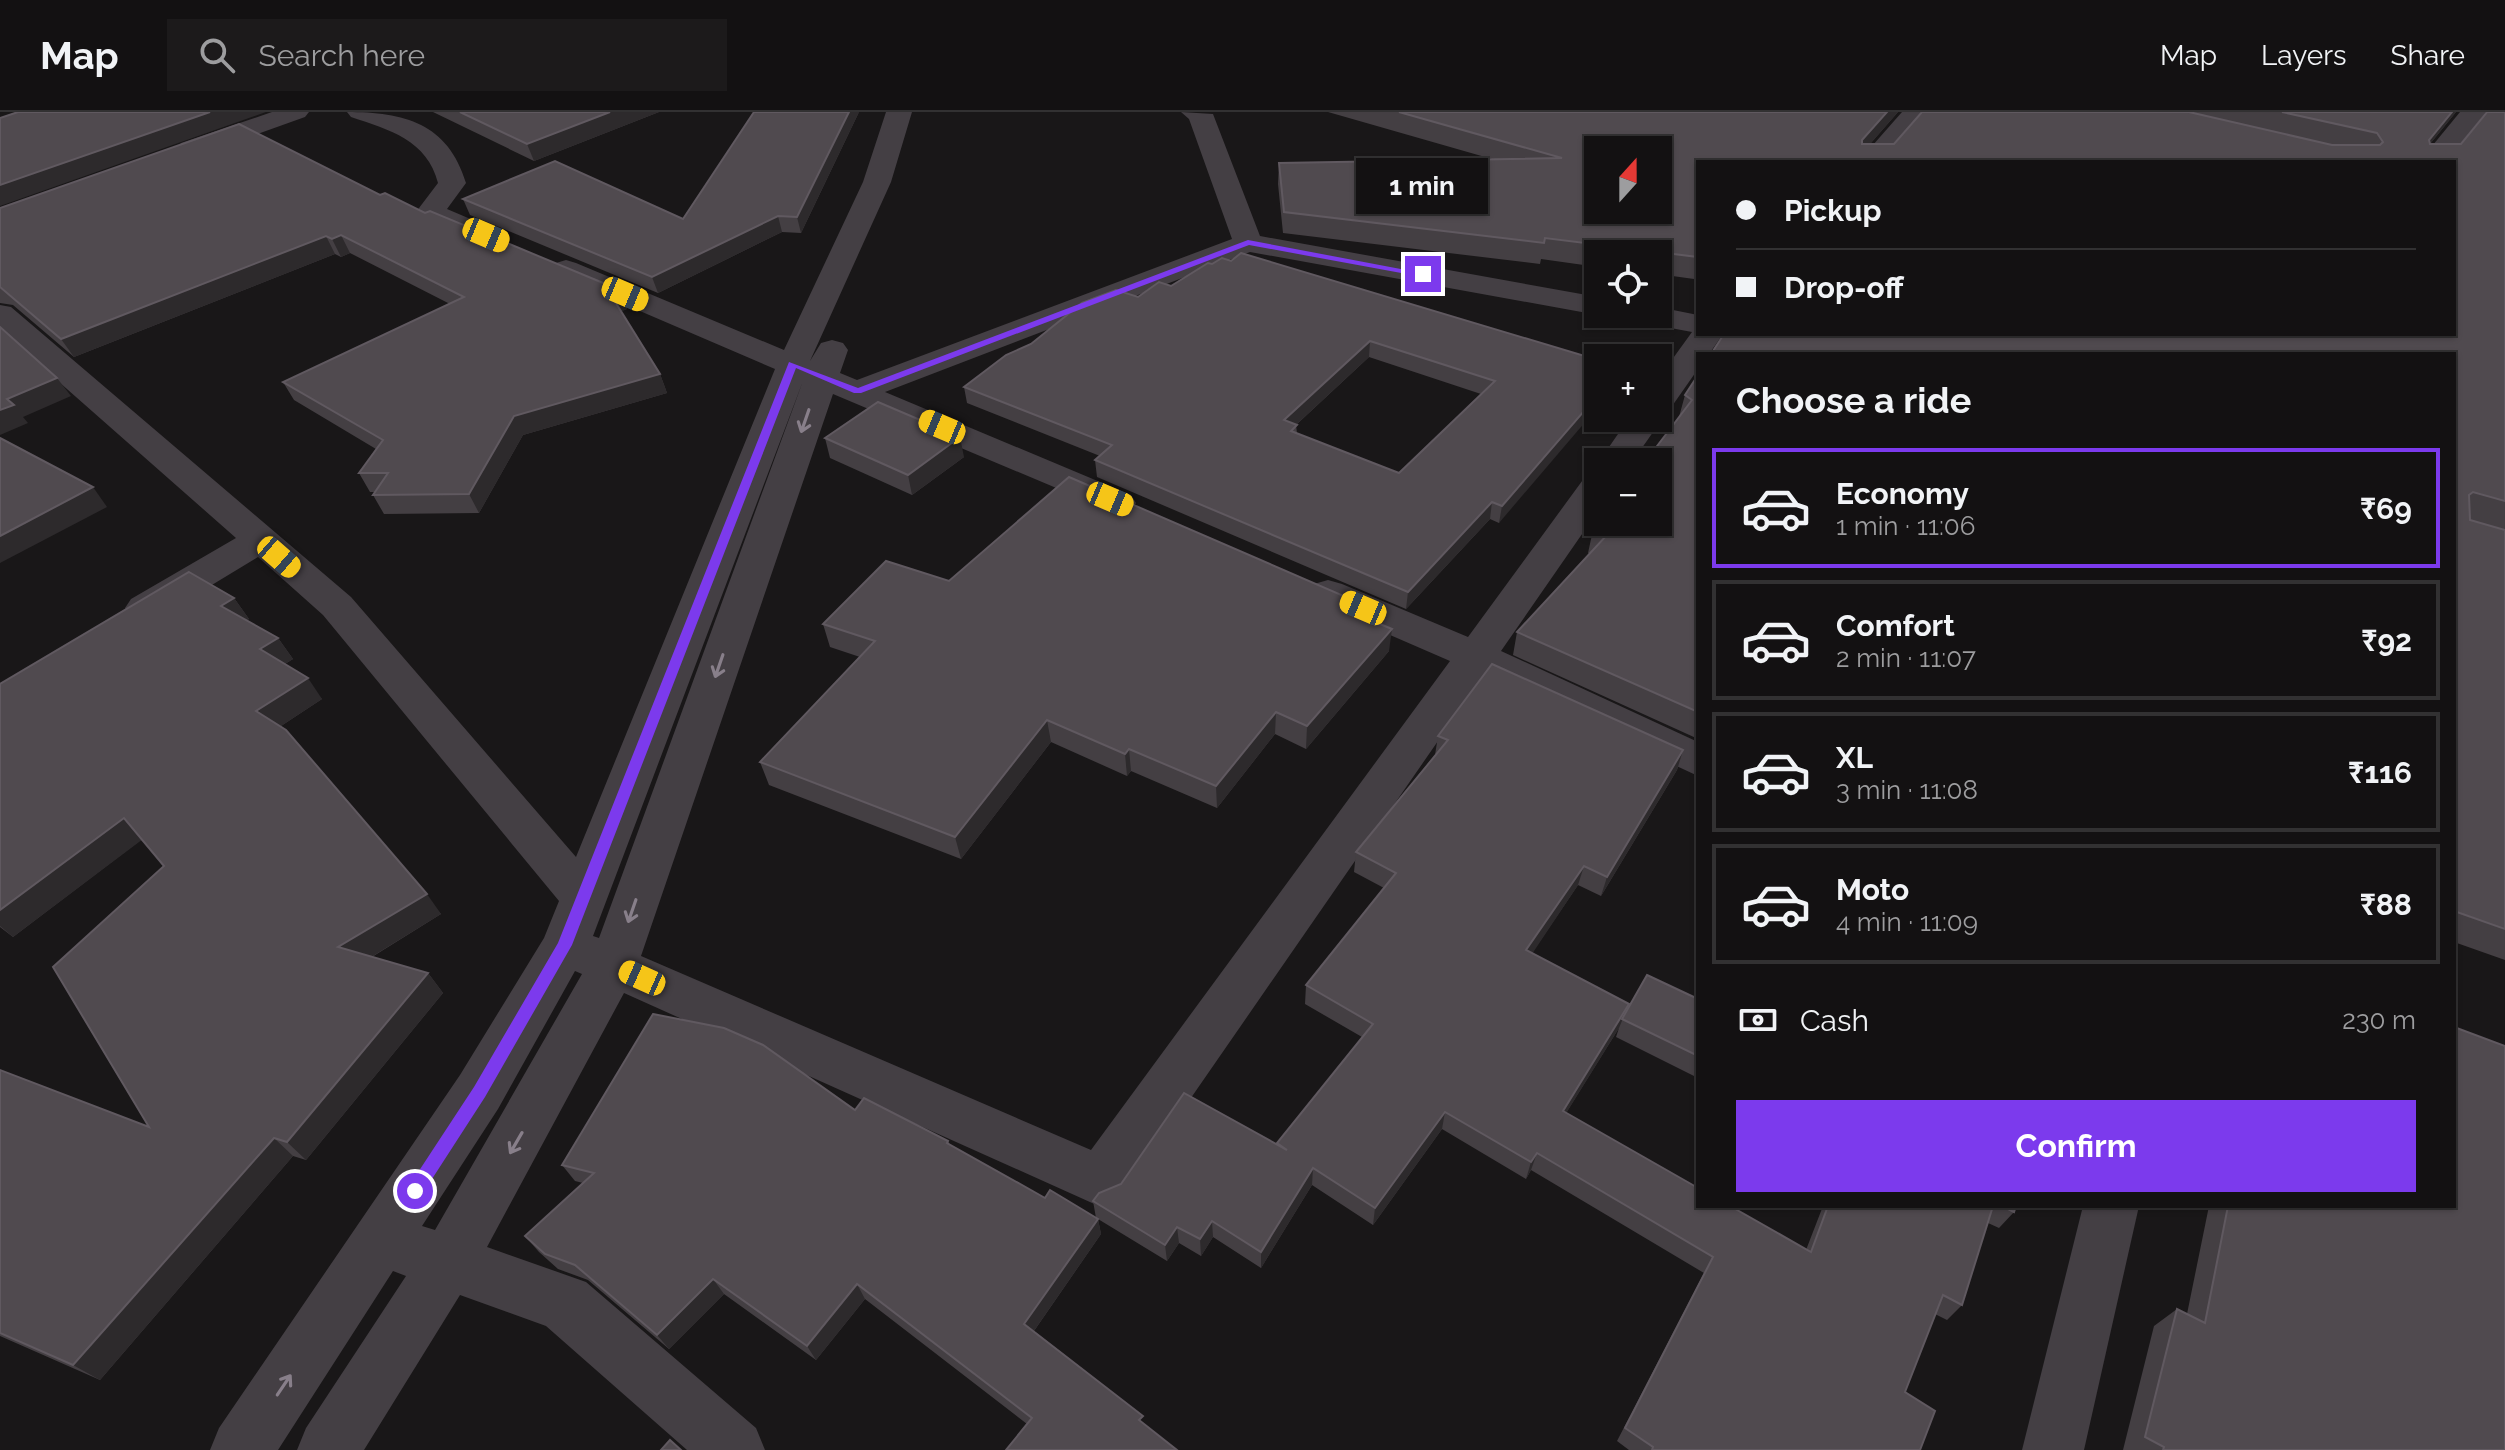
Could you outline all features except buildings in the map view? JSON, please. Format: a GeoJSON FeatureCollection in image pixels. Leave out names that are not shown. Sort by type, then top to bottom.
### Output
{"type":"FeatureCollection","features":[{"type":"Feature","properties":{"kind":"street"},"geometry":{"type":"LineString","coordinates":[[169,157],[296,112]]}},
{"type":"Feature","properties":{"kind":"street"},"geometry":{"type":"LineString","coordinates":[[360,112],[411,131],[437,147],[449,166],[452,183],[430,212],[502,242]]}},
{"type":"Feature","properties":{"kind":"street"},"geometry":{"type":"LineString","coordinates":[[241,1450],[479,1092],[565,945],[583,897],[824,377],[899,112]]}},
{"type":"Feature","properties":{"kind":"street"},"geometry":{"type":"LineString","coordinates":[[328,1450],[448,1262],[613,966],[824,377],[896,192],[920,112]]}},
{"type":"Feature","properties":{"kind":"street"},"geometry":{"type":"LineString","coordinates":[[1873,160],[1916,112]]}},
{"type":"Feature","properties":{"kind":"street"},"geometry":{"type":"LineString","coordinates":[[2434,160],[2473,112]]}},
{"type":"Feature","properties":{"kind":"street"},"geometry":{"type":"LineString","coordinates":[[1199,113],[1248,243]]}},
{"type":"Feature","properties":{"kind":"street"},"geometry":{"type":"LineString","coordinates":[[824,377],[1248,243],[1584,303]]}},
{"type":"Feature","properties":{"kind":"street"},"geometry":{"type":"LineString","coordinates":[[546,261],[1145,514]]}},
{"type":"Feature","properties":{"kind":"street"},"geometry":{"type":"LineString","coordinates":[[0,314],[337,606],[583,897]]}},
{"type":"Feature","properties":{"kind":"street"},"geometry":{"type":"LineString","coordinates":[[1672,319],[1696,324]]}},
{"type":"Feature","properties":{"kind":"street"},"geometry":{"type":"LineString","coordinates":[[1672,383],[1706,336]]}},
{"type":"Feature","properties":{"kind":"street"},"geometry":{"type":"LineString","coordinates":[[565,945],[1101,1181],[1584,505]]}},
{"type":"Feature","properties":{"kind":"street"},"geometry":{"type":"LineString","coordinates":[[110,629],[260,540]]}},
{"type":"Feature","properties":{"kind":"street"},"geometry":{"type":"LineString","coordinates":[[1303,582],[1476,656],[1696,759]]}},
{"type":"Feature","properties":{"kind":"street"},"geometry":{"type":"LineString","coordinates":[[2053,1450],[2111,1208]]}},
{"type":"Feature","properties":{"kind":"street"},"geometry":{"type":"LineString","coordinates":[[383,1240],[565,1303],[734,1450]]}},
{"type":"Feature","properties":{"kind":"route"},"geometry":{"type":"LineString","coordinates":[[415,1191],[479,1092],[565,945],[793,364],[858,391],[1248,243],[1423,274]]}}]}
